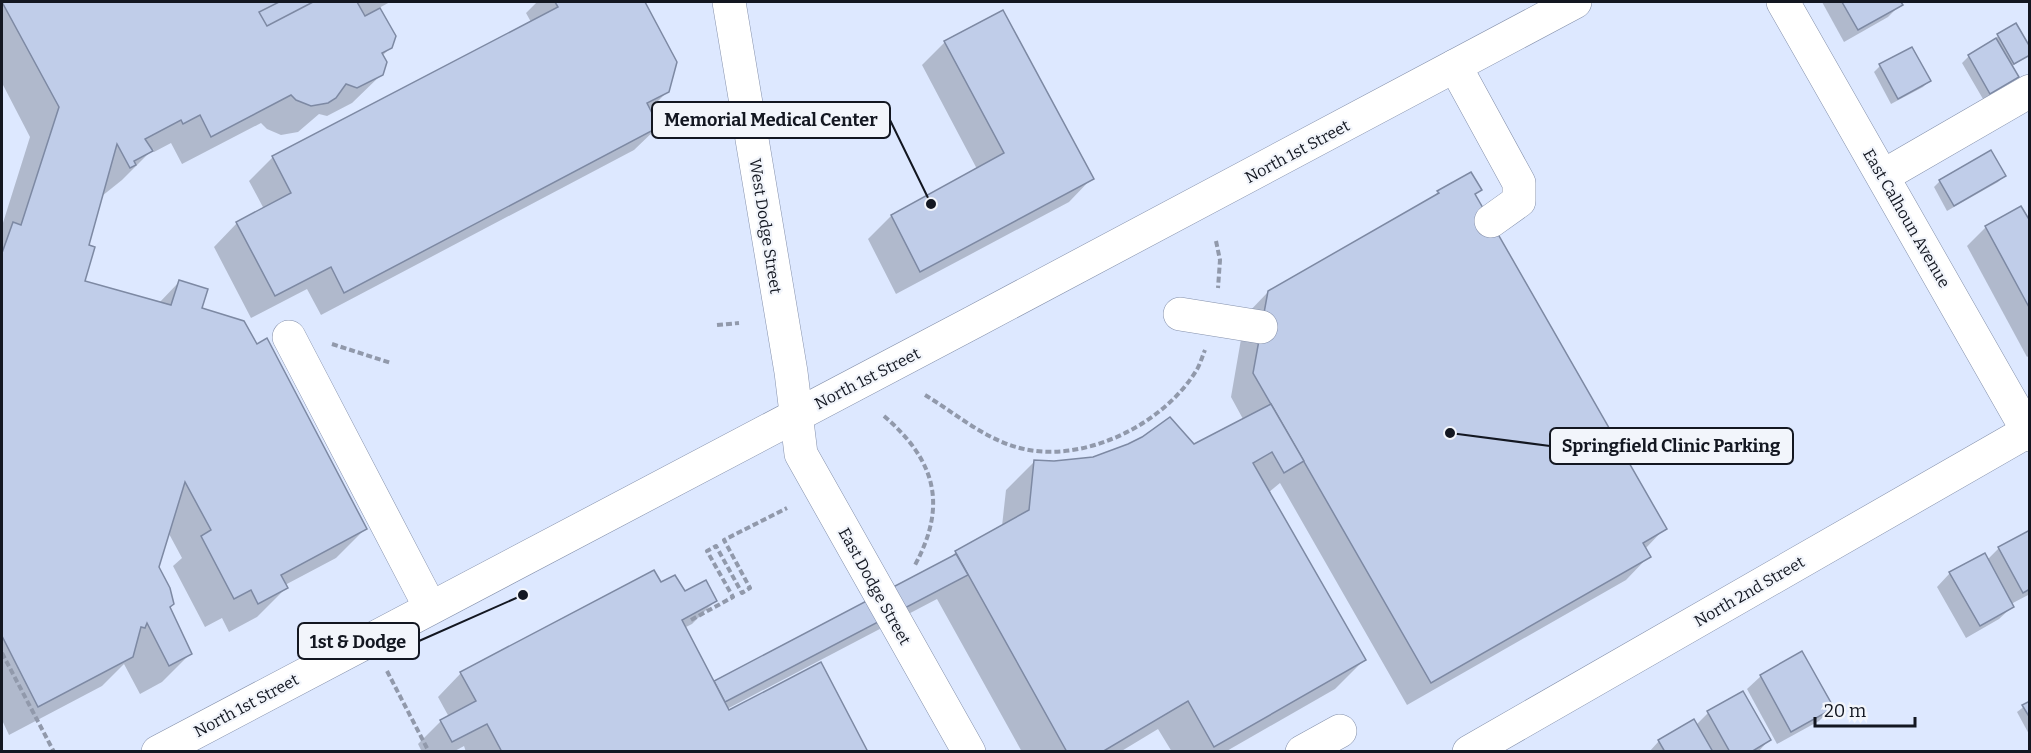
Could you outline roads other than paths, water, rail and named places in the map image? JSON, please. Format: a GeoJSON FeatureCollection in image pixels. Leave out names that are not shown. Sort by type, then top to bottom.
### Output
{"type":"FeatureCollection","features":[{"type":"Feature","properties":{"kind":"street","name":"West Dodge Street"},"geometry":{"type":"LineString","coordinates":[[729,2],[796,415]]}},
{"type":"Feature","properties":{"kind":"street","name":"North 1st Street"},"geometry":{"type":"LineString","coordinates":[[158,752],[1079,267],[1575,2]]}},
{"type":"Feature","properties":{"kind":"street","name":"East Calhoun Avenue"},"geometry":{"type":"LineString","coordinates":[[1783,2],[2029,432]]}},
{"type":"Feature","properties":{"kind":"street"},"geometry":{"type":"LineString","coordinates":[[1455,66],[1519,183],[1519,201],[1491,221]]}},
{"type":"Feature","properties":{"kind":"street"},"geometry":{"type":"LineString","coordinates":[[1883,176],[2030,91]]}},
{"type":"Feature","properties":{"kind":"street"},"geometry":{"type":"LineString","coordinates":[[1180,314],[1261,327]]}},
{"type":"Feature","properties":{"kind":"street"},"geometry":{"type":"LineString","coordinates":[[289,338],[430,607]]}},
{"type":"Feature","properties":{"kind":"street","name":"East Dodge Street"},"geometry":{"type":"LineString","coordinates":[[796,415],[801,454],[969,752]]}},
{"type":"Feature","properties":{"kind":"street","name":"North 2nd Street"},"geometry":{"type":"LineString","coordinates":[[1469,752],[2029,432]]}},
{"type":"Feature","properties":{"kind":"street"},"geometry":{"type":"LineString","coordinates":[[1302,752],[1340,731]]}},
{"type":"Feature","properties":{"kind":"place","name":"Memorial Medical Center"},"geometry":{"type":"Point","coordinates":[931,204]}},
{"type":"Feature","properties":{"kind":"place","name":"Springfield Clinic Parking"},"geometry":{"type":"Point","coordinates":[1450,433]}},
{"type":"Feature","properties":{"kind":"place","name":"1st & Dodge"},"geometry":{"type":"Point","coordinates":[523,595]}}]}
